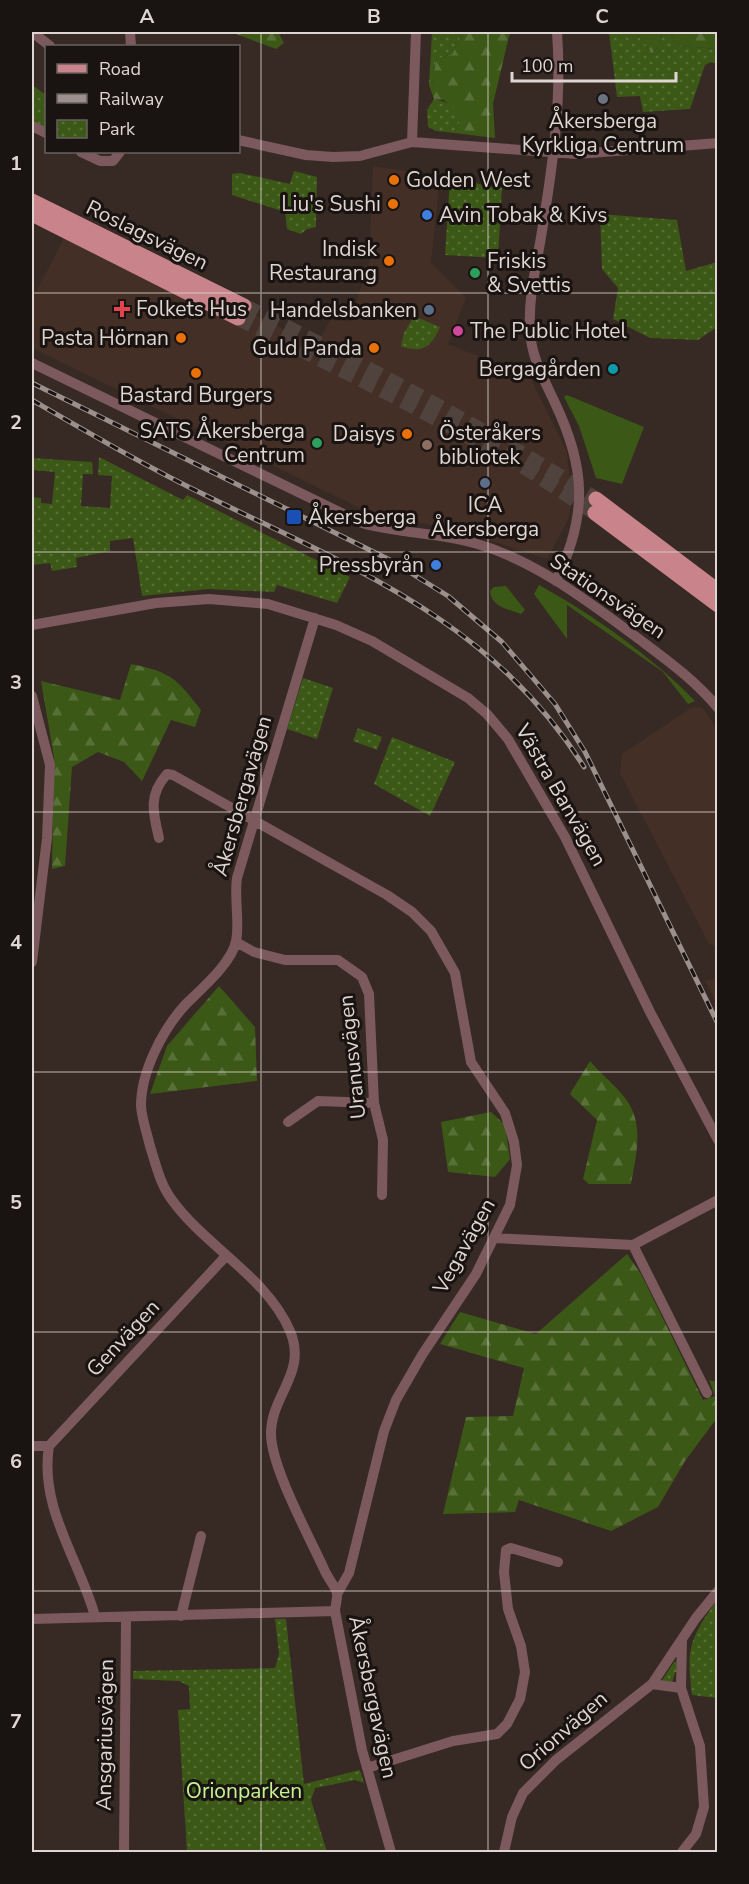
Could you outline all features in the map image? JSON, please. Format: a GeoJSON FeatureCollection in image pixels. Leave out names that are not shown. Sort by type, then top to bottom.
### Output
{"type":"FeatureCollection","features":[{"type":"Feature","properties":{"kind":"main road","name":"Roslagsvägen"},"geometry":{"type":"LineString","coordinates":[[32,201],[241,312],[32,214]]}},
{"type":"Feature","properties":{"kind":"main road"},"geometry":{"type":"LineString","coordinates":[[717,591],[596,506],[717,605]]}},
{"type":"Feature","properties":{"kind":"street"},"geometry":{"type":"LineString","coordinates":[[32,32],[50,45]]}},
{"type":"Feature","properties":{"kind":"street"},"geometry":{"type":"LineString","coordinates":[[412,142],[416,32]]}},
{"type":"Feature","properties":{"kind":"street"},"geometry":{"type":"LineString","coordinates":[[556,581],[574,531],[580,499],[578,463],[570,434],[541,374],[531,343],[532,292],[557,133],[560,71],[557,32]]}},
{"type":"Feature","properties":{"kind":"street"},"geometry":{"type":"LineString","coordinates":[[240,140],[306,155],[333,157],[360,156],[412,142],[554,153],[717,143]]}},
{"type":"Feature","properties":{"kind":"street"},"geometry":{"type":"LineString","coordinates":[[83,153],[100,161],[113,161],[119,153]]}},
{"type":"Feature","properties":{"kind":"street","name":"Stationsvägen"},"geometry":{"type":"LineString","coordinates":[[32,363],[362,523],[393,531],[452,537],[478,544],[556,581],[673,665],[717,708]]}},
{"type":"Feature","properties":{"kind":"street","name":"Västra Banvägen"},"geometry":{"type":"LineString","coordinates":[[32,625],[156,603],[209,599],[268,604],[315,618],[372,641],[426,671],[474,703],[508,738],[578,861],[650,1012],[717,1140]]}},
{"type":"Feature","properties":{"kind":"street","name":"Åkersbergavägen"},"geometry":{"type":"LineString","coordinates":[[315,618],[254,819],[234,895],[236,942],[215,977],[162,1032],[145,1084],[141,1106],[143,1123],[164,1187],[189,1220],[275,1305],[291,1332],[294,1349],[293,1374],[273,1414],[271,1436],[275,1458],[337,1594],[334,1611],[367,1768],[391,1852]]}},
{"type":"Feature","properties":{"kind":"street"},"geometry":{"type":"LineString","coordinates":[[32,696],[50,765],[47,838],[32,962]]}},
{"type":"Feature","properties":{"kind":"street","name":"Vegavägen"},"geometry":{"type":"LineString","coordinates":[[159,838],[152,801],[156,787],[167,774],[182,778],[412,912],[431,931],[447,955],[455,973],[471,1062],[505,1113],[514,1142],[515,1183],[510,1205],[476,1274],[422,1355],[396,1400],[384,1431],[349,1573],[337,1594]]}},
{"type":"Feature","properties":{"kind":"street","name":"Uranusvägen"},"geometry":{"type":"LineString","coordinates":[[236,942],[254,952],[285,960],[338,960],[362,977],[369,994],[375,1103],[382,1140],[382,1195]]}},
{"type":"Feature","properties":{"kind":"street"},"geometry":{"type":"LineString","coordinates":[[288,1122],[318,1101],[375,1103]]}},
{"type":"Feature","properties":{"kind":"street"},"geometry":{"type":"LineString","coordinates":[[495,1238],[633,1245],[717,1200]]}},
{"type":"Feature","properties":{"kind":"street"},"geometry":{"type":"LineString","coordinates":[[633,1245],[707,1393]]}},
{"type":"Feature","properties":{"kind":"street","name":"Genvägen"},"geometry":{"type":"LineString","coordinates":[[49,1446],[226,1256]]}},
{"type":"Feature","properties":{"kind":"street"},"geometry":{"type":"LineString","coordinates":[[32,1446],[49,1446],[48,1486],[53,1511],[95,1617]]}},
{"type":"Feature","properties":{"kind":"street"},"geometry":{"type":"LineString","coordinates":[[181,1616],[201,1536]]}},
{"type":"Feature","properties":{"kind":"street"},"geometry":{"type":"LineString","coordinates":[[367,1768],[453,1741],[496,1734],[503,1729],[520,1699],[525,1672],[521,1646],[508,1609],[504,1572],[506,1550],[511,1548],[558,1562]]}},
{"type":"Feature","properties":{"kind":"street","name":"Orionvägen"},"geometry":{"type":"LineString","coordinates":[[504,1852],[512,1817],[523,1793],[556,1760],[652,1684],[717,1591]]}},
{"type":"Feature","properties":{"kind":"street"},"geometry":{"type":"LineString","coordinates":[[32,1619],[334,1611]]}},
{"type":"Feature","properties":{"kind":"street","name":"Ansgariusvägen"},"geometry":{"type":"LineString","coordinates":[[124,1852],[126,1617]]}},
{"type":"Feature","properties":{"kind":"street"},"geometry":{"type":"LineString","coordinates":[[682,1638],[681,1688],[700,1746],[704,1807],[696,1834],[682,1852]]}},
{"type":"Feature","properties":{"kind":"street"},"geometry":{"type":"LineString","coordinates":[[652,1684],[681,1688]]}},
{"type":"Feature","properties":{"kind":"shaded area"},"geometry":{"type":"Polygon","coordinates":[[[373,166],[440,176],[431,263],[466,298],[448,344],[530,377],[567,452],[572,502],[568,520],[547,559],[457,530],[368,512],[32,348],[32,300],[64,238],[243,325],[251,313],[317,346],[330,320],[350,321],[369,263],[373,166]]]}},
{"type":"Feature","properties":{"kind":"shaded area"},"geometry":{"type":"Polygon","coordinates":[[[702,707],[717,729],[717,947],[709,944],[620,773],[622,754],[691,708],[702,707]]]}},
{"type":"Feature","properties":{"kind":"shaded area"},"geometry":{"type":"Polygon","coordinates":[[[718,979],[717,1005],[705,980],[718,979]]]}},
{"type":"Feature","properties":{"kind":"green space"},"geometry":{"type":"Polygon","coordinates":[[[231,32],[278,32],[284,43],[276,49],[231,32]]]}},
{"type":"Feature","properties":{"kind":"green space"},"geometry":{"type":"Polygon","coordinates":[[[432,32],[463,32],[452,54],[436,59],[432,85],[429,85],[432,32]]]}},
{"type":"Feature","properties":{"kind":"green space"},"geometry":{"type":"Polygon","coordinates":[[[463,32],[510,32],[493,104],[495,138],[454,133],[461,119],[444,100],[434,99],[429,85],[432,84],[436,59],[452,54],[463,32]]]}},
{"type":"Feature","properties":{"kind":"green space"},"geometry":{"type":"Polygon","coordinates":[[[609,32],[636,32],[652,54],[661,42],[662,32],[671,32],[674,42],[682,46],[717,49],[717,64],[711,62],[705,65],[690,109],[643,112],[640,96],[617,97],[609,32]]]}},
{"type":"Feature","properties":{"kind":"green space"},"geometry":{"type":"Polygon","coordinates":[[[636,32],[662,32],[661,42],[652,54],[636,32]]]}},
{"type":"Feature","properties":{"kind":"green space"},"geometry":{"type":"Polygon","coordinates":[[[671,32],[717,32],[717,49],[682,46],[674,42],[671,32]]]}},
{"type":"Feature","properties":{"kind":"green space"},"geometry":{"type":"Polygon","coordinates":[[[32,85],[45,94],[45,130],[32,123],[32,85]]]}},
{"type":"Feature","properties":{"kind":"green space"},"geometry":{"type":"Polygon","coordinates":[[[434,99],[443,101],[457,111],[461,119],[454,133],[436,131],[428,127],[427,110],[434,99]]]}},
{"type":"Feature","properties":{"kind":"green space"},"geometry":{"type":"Polygon","coordinates":[[[294,171],[317,177],[316,227],[307,229],[301,234],[287,229],[285,212],[232,195],[232,174],[240,173],[290,184],[294,171]]]}},
{"type":"Feature","properties":{"kind":"green space"},"geometry":{"type":"Polygon","coordinates":[[[450,178],[502,188],[498,258],[445,255],[450,178]]]}},
{"type":"Feature","properties":{"kind":"green space"},"geometry":{"type":"Polygon","coordinates":[[[600,214],[677,220],[686,271],[717,262],[717,327],[698,340],[650,338],[613,319],[618,288],[602,269],[600,214]]]}},
{"type":"Feature","properties":{"kind":"green space"},"geometry":{"type":"Polygon","coordinates":[[[414,316],[440,327],[430,344],[421,349],[401,346],[404,333],[414,316]]]}},
{"type":"Feature","properties":{"kind":"green space"},"geometry":{"type":"Polygon","coordinates":[[[567,395],[644,427],[622,484],[596,478],[579,426],[564,397],[567,395]]]}},
{"type":"Feature","properties":{"kind":"green space"},"geometry":{"type":"Polygon","coordinates":[[[99,457],[183,500],[187,495],[350,577],[337,603],[277,585],[274,592],[208,589],[142,596],[133,538],[110,541],[110,551],[76,558],[77,567],[52,571],[50,563],[32,565],[32,497],[41,498],[41,503],[52,504],[55,472],[32,470],[32,458],[92,462],[93,474],[83,474],[81,506],[110,508],[112,476],[98,475],[99,457]]]}},
{"type":"Feature","properties":{"kind":"green space"},"geometry":{"type":"Polygon","coordinates":[[[539,585],[622,638],[660,668],[695,701],[688,704],[663,672],[567,605],[567,639],[534,594],[539,585]]]}},
{"type":"Feature","properties":{"kind":"green space"},"geometry":{"type":"Polygon","coordinates":[[[506,586],[525,610],[521,614],[501,607],[493,601],[490,591],[494,587],[506,586]]]}},
{"type":"Feature","properties":{"kind":"green space"},"geometry":{"type":"Polygon","coordinates":[[[131,664],[155,670],[178,683],[201,710],[195,727],[171,720],[142,781],[124,762],[98,752],[72,767],[65,866],[52,869],[54,757],[41,681],[120,700],[131,664]]]}},
{"type":"Feature","properties":{"kind":"green space"},"geometry":{"type":"Polygon","coordinates":[[[303,678],[333,688],[317,739],[287,729],[303,678]]]}},
{"type":"Feature","properties":{"kind":"green space"},"geometry":{"type":"Polygon","coordinates":[[[358,728],[382,737],[377,750],[353,741],[358,728]]]}},
{"type":"Feature","properties":{"kind":"green space"},"geometry":{"type":"Polygon","coordinates":[[[392,737],[455,762],[430,816],[374,784],[392,737]]]}},
{"type":"Feature","properties":{"kind":"green space"},"geometry":{"type":"Polygon","coordinates":[[[219,986],[255,1027],[257,1081],[150,1094],[167,1046],[219,986]]]}},
{"type":"Feature","properties":{"kind":"green space"},"geometry":{"type":"Polygon","coordinates":[[[590,1061],[625,1098],[635,1118],[637,1140],[631,1184],[589,1184],[583,1179],[597,1120],[570,1094],[590,1061]]]}},
{"type":"Feature","properties":{"kind":"green space"},"geometry":{"type":"Polygon","coordinates":[[[491,1112],[505,1125],[510,1159],[495,1177],[448,1172],[441,1122],[491,1112]]]}},
{"type":"Feature","properties":{"kind":"green space"},"geometry":{"type":"Polygon","coordinates":[[[627,1254],[641,1274],[703,1400],[715,1396],[709,1380],[717,1382],[717,1418],[685,1461],[658,1507],[611,1531],[519,1500],[515,1512],[443,1514],[466,1417],[513,1416],[524,1368],[440,1344],[460,1312],[536,1334],[627,1254]]]}},
{"type":"Feature","properties":{"kind":"green space"},"geometry":{"type":"Polygon","coordinates":[[[717,1600],[717,1698],[692,1695],[690,1654],[692,1644],[701,1624],[717,1600]]]}},
{"type":"Feature","properties":{"kind":"green space","name":"Orionparken"},"geometry":{"type":"Polygon","coordinates":[[[275,1619],[286,1619],[304,1784],[360,1770],[364,1783],[355,1780],[315,1788],[311,1800],[327,1852],[187,1852],[178,1710],[190,1709],[189,1686],[179,1681],[133,1679],[133,1671],[275,1668],[279,1654],[275,1619]]]}},
{"type":"Feature","properties":{"kind":"green space"},"geometry":{"type":"Polygon","coordinates":[[[678,1661],[680,1672],[675,1672],[672,1683],[661,1682],[674,1662],[678,1661]]]}},
{"type":"Feature","properties":{"kind":"tunnel"},"geometry":{"type":"LineString","coordinates":[[244,306],[423,398],[596,499]]}},
{"type":"Feature","properties":{"kind":"tunnel"},"geometry":{"type":"LineString","coordinates":[[238,318],[390,394],[517,462],[595,513]]}},
{"type":"Feature","properties":{"kind":"railway"},"geometry":{"type":"LineString","coordinates":[[32,383],[390,560],[448,596],[502,642],[555,704],[585,752],[718,1024]]}},
{"type":"Feature","properties":{"kind":"railway"},"geometry":{"type":"LineString","coordinates":[[32,400],[118,450],[315,548],[416,604],[463,636],[507,673],[548,716],[584,767]]}},
{"type":"Feature","properties":{"kind":"place","name":"Åkersberga Kyrkliga Centrum"},"geometry":{"type":"Point","coordinates":[603,99]}},
{"type":"Feature","properties":{"kind":"place","name":"Golden West"},"geometry":{"type":"Point","coordinates":[394,180]}},
{"type":"Feature","properties":{"kind":"place","name":"Liu's Sushi"},"geometry":{"type":"Point","coordinates":[393,204]}},
{"type":"Feature","properties":{"kind":"place","name":"Avin Tobak & Kivs"},"geometry":{"type":"Point","coordinates":[427,215]}},
{"type":"Feature","properties":{"kind":"place","name":"Indisk Restaurang"},"geometry":{"type":"Point","coordinates":[389,261]}},
{"type":"Feature","properties":{"kind":"place","name":"Friskis & Svettis"},"geometry":{"type":"Point","coordinates":[475,273]}},
{"type":"Feature","properties":{"kind":"place","name":"Folkets Hus"},"geometry":{"type":"Point","coordinates":[122,309]}},
{"type":"Feature","properties":{"kind":"place","name":"Handelsbanken"},"geometry":{"type":"Point","coordinates":[429,310]}},
{"type":"Feature","properties":{"kind":"place","name":"The Public Hotel"},"geometry":{"type":"Point","coordinates":[458,331]}},
{"type":"Feature","properties":{"kind":"place","name":"Pasta Hörnan"},"geometry":{"type":"Point","coordinates":[181,338]}},
{"type":"Feature","properties":{"kind":"place","name":"Guld Panda"},"geometry":{"type":"Point","coordinates":[374,348]}},
{"type":"Feature","properties":{"kind":"place","name":"Bergagården"},"geometry":{"type":"Point","coordinates":[613,369]}},
{"type":"Feature","properties":{"kind":"place","name":"Bastard Burgers"},"geometry":{"type":"Point","coordinates":[196,373]}},
{"type":"Feature","properties":{"kind":"place","name":"Daisys"},"geometry":{"type":"Point","coordinates":[407,434]}},
{"type":"Feature","properties":{"kind":"place","name":"SATS Åkersberga Centrum"},"geometry":{"type":"Point","coordinates":[317,443]}},
{"type":"Feature","properties":{"kind":"place","name":"Österåkers bibliotek"},"geometry":{"type":"Point","coordinates":[427,445]}},
{"type":"Feature","properties":{"kind":"place","name":"ICA Åkersberga"},"geometry":{"type":"Point","coordinates":[485,483]}},
{"type":"Feature","properties":{"kind":"place","name":"Åkersberga"},"geometry":{"type":"Point","coordinates":[294,517]}},
{"type":"Feature","properties":{"kind":"place","name":"Pressbyrån"},"geometry":{"type":"Point","coordinates":[436,565]}}]}
